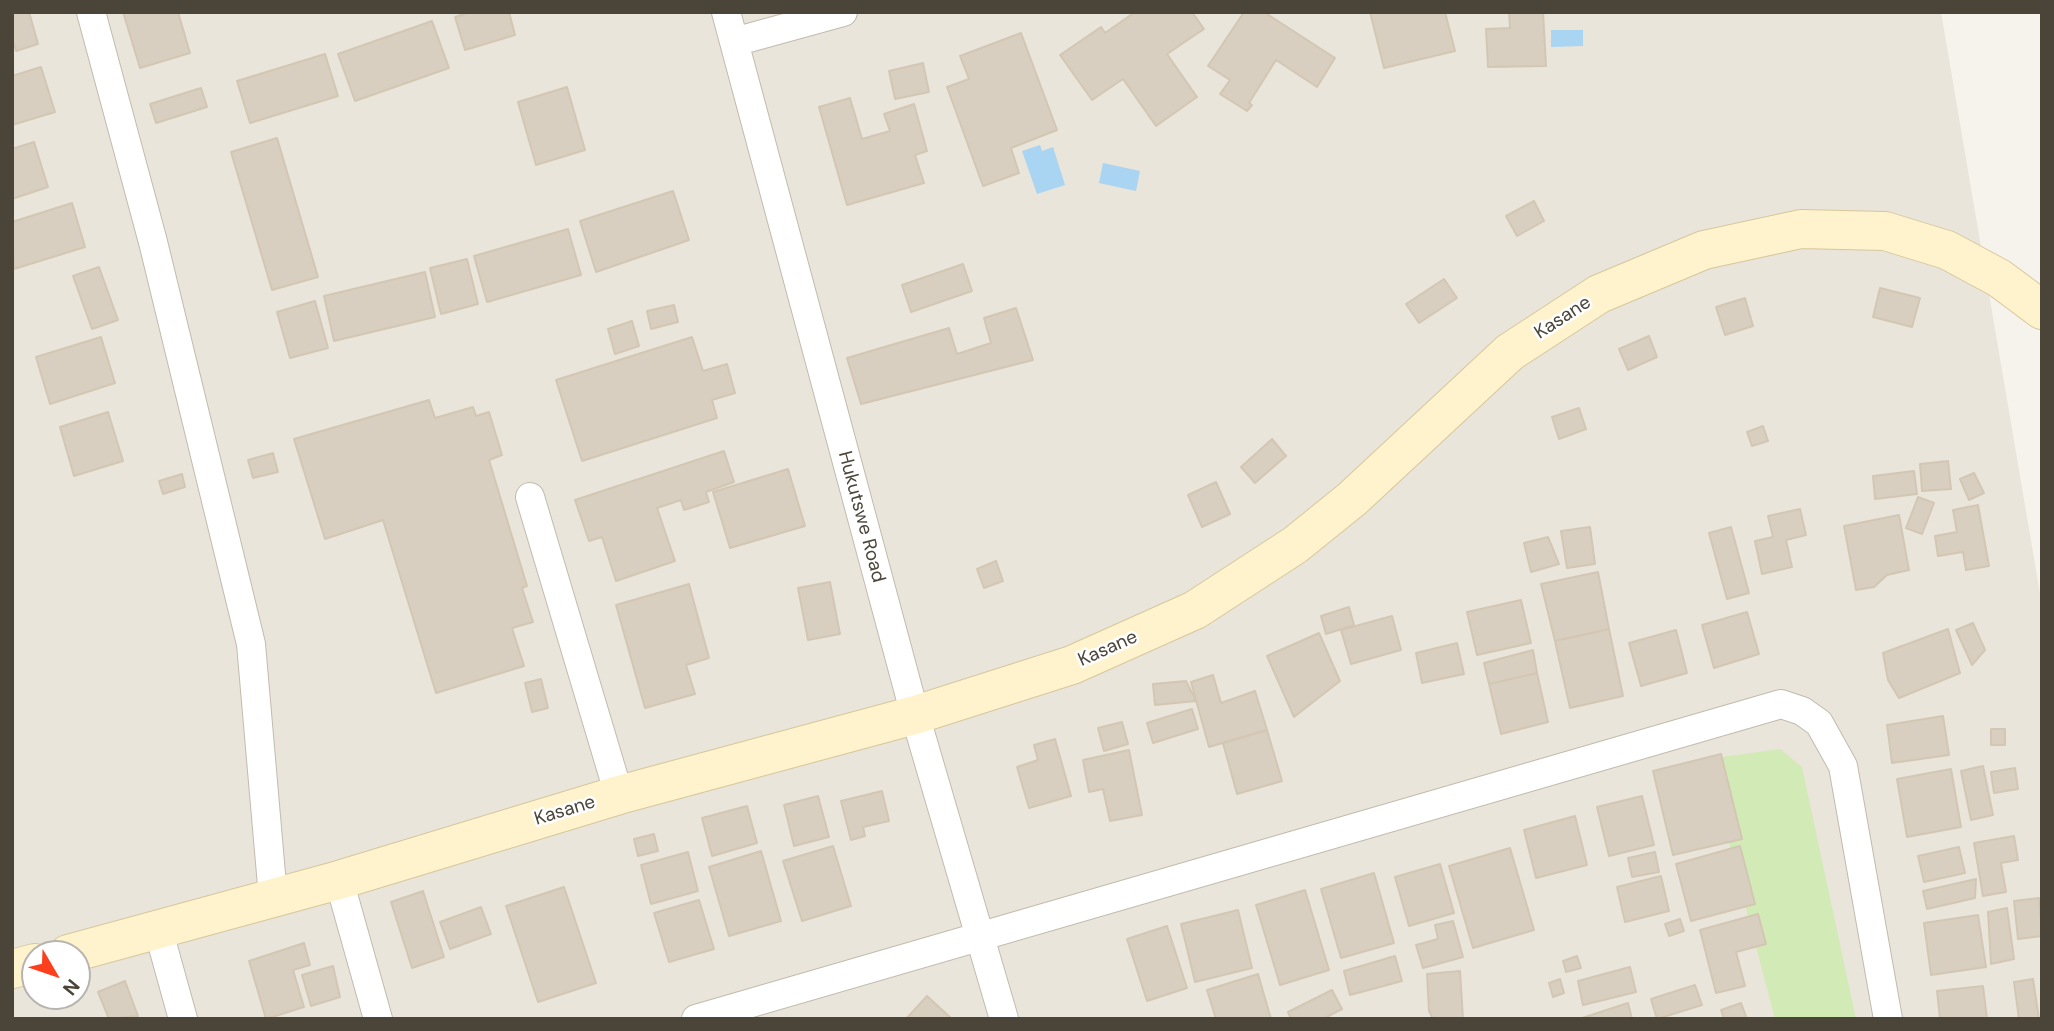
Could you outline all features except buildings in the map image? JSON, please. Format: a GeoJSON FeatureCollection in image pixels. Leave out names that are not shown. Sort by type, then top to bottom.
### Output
{"type":"FeatureCollection","features":[{"type":"Feature","properties":{"kind":"street"},"geometry":{"type":"LineString","coordinates":[[91,12],[153,243],[251,644],[273,897]]}},
{"type":"Feature","properties":{"kind":"street","name":"Hukutswe Road"},"geometry":{"type":"LineString","coordinates":[[726,12],[915,715],[1004,1019]]}},
{"type":"Feature","properties":{"kind":"street"},"geometry":{"type":"LineString","coordinates":[[734,42],[843,12]]}},
{"type":"Feature","properties":{"kind":"street","name":"Kasane"},"geometry":{"type":"LineString","coordinates":[[91,948],[339,880],[620,795],[915,715],[1072,665],[1195,610],[1295,545],[1352,499],[1510,352],[1599,294],[1704,250],[1801,229],[1885,231],[1947,250],[1999,278],[2042,310]]}},
{"type":"Feature","properties":{"kind":"street"},"geometry":{"type":"LineString","coordinates":[[530,496],[620,795]]}},
{"type":"Feature","properties":{"kind":"street"},"geometry":{"type":"LineString","coordinates":[[696,1019],[979,934],[1781,704],[1801,711],[1819,723],[1843,766],[1888,1019]]}},
{"type":"Feature","properties":{"kind":"street"},"geometry":{"type":"LineString","coordinates":[[339,880],[377,1019]]}},
{"type":"Feature","properties":{"kind":"street"},"geometry":{"type":"LineString","coordinates":[[158,929],[183,1019]]}},
{"type":"Feature","properties":{"kind":"shaded area"},"geometry":{"type":"Polygon","coordinates":[[[12,12],[1941,12],[2042,605],[2042,1019],[12,1019],[12,12]]]}},
{"type":"Feature","properties":{"kind":"green space"},"geometry":{"type":"Polygon","coordinates":[[[1780,749],[1802,767],[1856,1019],[1775,1019],[1707,759],[1780,749]]]}},
{"type":"Feature","properties":{"kind":"water"},"geometry":{"type":"Polygon","coordinates":[[[1551,30],[1583,30],[1583,46],[1551,47],[1551,30]]]}},
{"type":"Feature","properties":{"kind":"water"},"geometry":{"type":"Polygon","coordinates":[[[1040,145],[1042,151],[1053,147],[1065,185],[1037,194],[1022,151],[1040,145]]]}},
{"type":"Feature","properties":{"kind":"water"},"geometry":{"type":"Polygon","coordinates":[[[1103,163],[1140,171],[1136,191],[1099,183],[1103,163]]]}}]}
